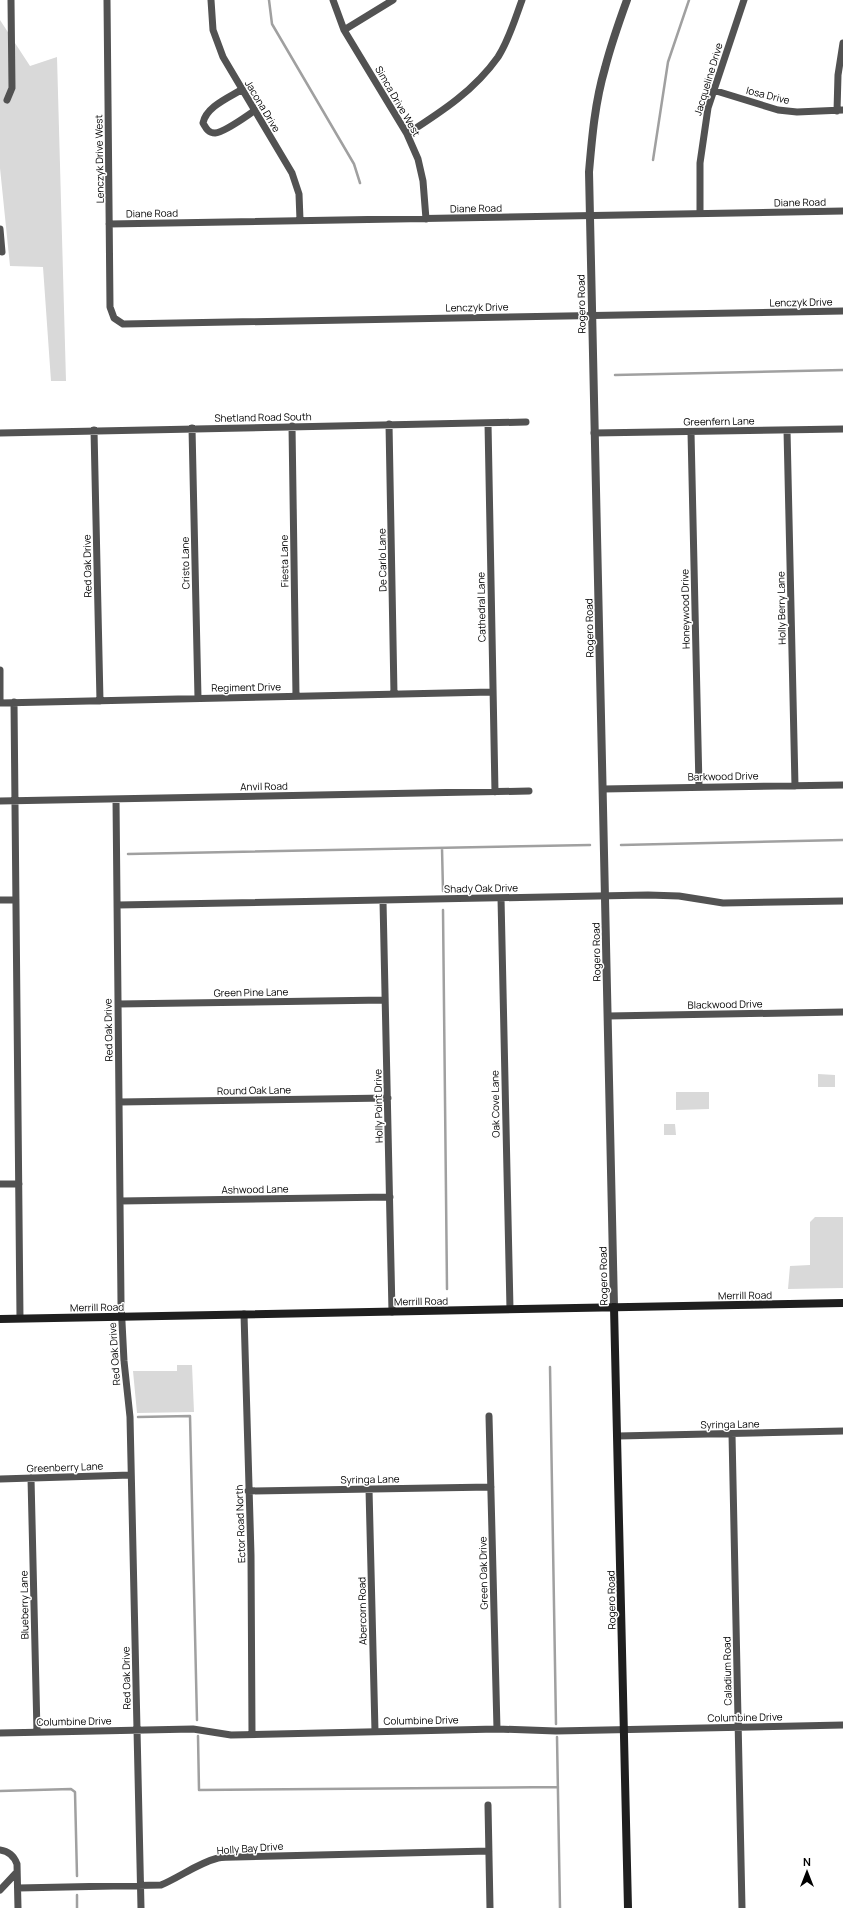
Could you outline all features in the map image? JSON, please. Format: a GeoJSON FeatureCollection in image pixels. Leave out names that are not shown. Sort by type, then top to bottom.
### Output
{"type":"FeatureCollection","features":[{"type":"Feature","properties":{"kind":"main road","name":"Merrill Road"},"geometry":{"type":"LineString","coordinates":[[0,1319],[843,1303]]}},
{"type":"Feature","properties":{"kind":"main road","name":"Rogero Road"},"geometry":{"type":"LineString","coordinates":[[614,1307],[628,1908]]}},
{"type":"Feature","properties":{"kind":"street"},"geometry":{"type":"LineString","coordinates":[[7,100],[12,88],[11,0]]}},
{"type":"Feature","properties":{"kind":"street","name":"Lenczyk Drive West"},"geometry":{"type":"LineString","coordinates":[[107,0],[110,307],[114,318]]}},
{"type":"Feature","properties":{"kind":"street","name":"Jacona Drive"},"geometry":{"type":"LineString","coordinates":[[211,0],[213,30],[223,57],[241,90],[292,173],[299,194],[300,220]]}},
{"type":"Feature","properties":{"kind":"street","name":"Simca Drive West"},"geometry":{"type":"LineString","coordinates":[[333,0],[344,30],[407,134],[418,159],[426,219]]}},
{"type":"Feature","properties":{"kind":"street"},"geometry":{"type":"LineString","coordinates":[[344,30],[393,0]]}},
{"type":"Feature","properties":{"kind":"street"},"geometry":{"type":"LineString","coordinates":[[407,134],[451,106],[477,84],[499,56],[522,0]]}},
{"type":"Feature","properties":{"kind":"street","name":"Rogero Road"},"geometry":{"type":"LineString","coordinates":[[614,1307],[589,172],[592,132],[598,97],[605,67],[627,0]]}},
{"type":"Feature","properties":{"kind":"street","name":"Jacqueline Drive"},"geometry":{"type":"LineString","coordinates":[[700,213],[700,163],[708,108],[744,0]]}},
{"type":"Feature","properties":{"kind":"street"},"geometry":{"type":"LineString","coordinates":[[840,110],[838,75],[843,42]]}},
{"type":"Feature","properties":{"kind":"street"},"geometry":{"type":"LineString","coordinates":[[241,90],[209,111],[204,117],[203,123],[207,130],[214,133],[222,131],[254,111]]}},
{"type":"Feature","properties":{"kind":"street","name":"Iosa Drive"},"geometry":{"type":"LineString","coordinates":[[713,90],[778,110],[797,112],[840,110]]}},
{"type":"Feature","properties":{"kind":"street","name":"Diane Road"},"geometry":{"type":"LineString","coordinates":[[109,224],[843,211]]}},
{"type":"Feature","properties":{"kind":"street"},"geometry":{"type":"LineString","coordinates":[[0,229],[2,252]]}},
{"type":"Feature","properties":{"kind":"street","name":"Lenczyk Drive"},"geometry":{"type":"LineString","coordinates":[[114,318],[123,324],[843,311]]}},
{"type":"Feature","properties":{"kind":"street","name":"Shetland Road South"},"geometry":{"type":"LineString","coordinates":[[0,433],[526,422]]}},
{"type":"Feature","properties":{"kind":"street","name":"Cathedral Lane"},"geometry":{"type":"LineString","coordinates":[[488,423],[495,792]]}},
{"type":"Feature","properties":{"kind":"street","name":"De Carlo Lane"},"geometry":{"type":"LineString","coordinates":[[389,424],[394,694]]}},
{"type":"Feature","properties":{"kind":"street","name":"Fiesta Lane"},"geometry":{"type":"LineString","coordinates":[[292,426],[296,696]]}},
{"type":"Feature","properties":{"kind":"street","name":"Cristo Lane"},"geometry":{"type":"LineString","coordinates":[[192,428],[198,698]]}},
{"type":"Feature","properties":{"kind":"street","name":"Greenfern Lane"},"geometry":{"type":"LineString","coordinates":[[594,433],[843,429]]}},
{"type":"Feature","properties":{"kind":"street","name":"Red Oak Drive"},"geometry":{"type":"LineString","coordinates":[[94,430],[100,700]]}},
{"type":"Feature","properties":{"kind":"street","name":"Holly Berry Lane"},"geometry":{"type":"LineString","coordinates":[[787,430],[795,786]]}},
{"type":"Feature","properties":{"kind":"street","name":"Honeywood Drive"},"geometry":{"type":"LineString","coordinates":[[691,432],[699,786]]}},
{"type":"Feature","properties":{"kind":"street"},"geometry":{"type":"LineString","coordinates":[[0,670],[0,703]]}},
{"type":"Feature","properties":{"kind":"street","name":"Regiment Drive"},"geometry":{"type":"LineString","coordinates":[[0,703],[492,692]]}},
{"type":"Feature","properties":{"kind":"street"},"geometry":{"type":"LineString","coordinates":[[14,702],[20,1318]]}},
{"type":"Feature","properties":{"kind":"street","name":"Barkwood Drive"},"geometry":{"type":"LineString","coordinates":[[603,789],[699,786],[843,785]]}},
{"type":"Feature","properties":{"kind":"street","name":"Anvil Road"},"geometry":{"type":"LineString","coordinates":[[0,801],[529,791]]}},
{"type":"Feature","properties":{"kind":"street","name":"Red Oak Drive"},"geometry":{"type":"LineString","coordinates":[[116,799],[122,1317],[124,1361],[130,1417],[141,1908]]}},
{"type":"Feature","properties":{"kind":"street","name":"Shady Oak Drive"},"geometry":{"type":"LineString","coordinates":[[118,905],[605,896],[679,896],[723,903],[843,901]]}},
{"type":"Feature","properties":{"kind":"street","name":"Oak Cove Lane"},"geometry":{"type":"LineString","coordinates":[[501,898],[510,1309]]}},
{"type":"Feature","properties":{"kind":"street"},"geometry":{"type":"LineString","coordinates":[[0,900],[16,900]]}},
{"type":"Feature","properties":{"kind":"street","name":"Holly Point Drive"},"geometry":{"type":"LineString","coordinates":[[383,901],[392,1312]]}},
{"type":"Feature","properties":{"kind":"street","name":"Green Pine Lane"},"geometry":{"type":"LineString","coordinates":[[118,1004],[385,1000]]}},
{"type":"Feature","properties":{"kind":"street","name":"Blackwood Drive"},"geometry":{"type":"LineString","coordinates":[[608,1016],[843,1012]]}},
{"type":"Feature","properties":{"kind":"street","name":"Round Oak Lane"},"geometry":{"type":"LineString","coordinates":[[120,1102],[388,1098]]}},
{"type":"Feature","properties":{"kind":"street"},"geometry":{"type":"LineString","coordinates":[[0,1184],[19,1184]]}},
{"type":"Feature","properties":{"kind":"street","name":"Ashwood Lane"},"geometry":{"type":"LineString","coordinates":[[120,1201],[390,1197]]}},
{"type":"Feature","properties":{"kind":"street","name":"Ector Road North"},"geometry":{"type":"LineString","coordinates":[[244,1314],[251,1555],[252,1734]]}},
{"type":"Feature","properties":{"kind":"street","name":"Green Oak Drive"},"geometry":{"type":"LineString","coordinates":[[489,1416],[496,1729]]}},
{"type":"Feature","properties":{"kind":"street","name":"Syringa Lane"},"geometry":{"type":"LineString","coordinates":[[618,1436],[843,1431]]}},
{"type":"Feature","properties":{"kind":"street","name":"Caladium Road"},"geometry":{"type":"LineString","coordinates":[[732,1434],[742,1908]]}},
{"type":"Feature","properties":{"kind":"street","name":"Greenberry Lane"},"geometry":{"type":"LineString","coordinates":[[0,1479],[131,1475]]}},
{"type":"Feature","properties":{"kind":"street","name":"Blueberry Lane"},"geometry":{"type":"LineString","coordinates":[[31,1478],[37,1732]]}},
{"type":"Feature","properties":{"kind":"street","name":"Syringa Lane"},"geometry":{"type":"LineString","coordinates":[[248,1491],[491,1487]]}},
{"type":"Feature","properties":{"kind":"street","name":"Abercorn Road"},"geometry":{"type":"LineString","coordinates":[[369,1489],[375,1731]]}},
{"type":"Feature","properties":{"kind":"street","name":"Columbine Drive"},"geometry":{"type":"LineString","coordinates":[[0,1733],[193,1729],[231,1735],[496,1729],[556,1731],[843,1725]]}},
{"type":"Feature","properties":{"kind":"street"},"geometry":{"type":"LineString","coordinates":[[488,1805],[490,1908]]}},
{"type":"Feature","properties":{"kind":"street"},"geometry":{"type":"LineString","coordinates":[[0,1850],[9,1853],[15,1858],[18,1908]]}},
{"type":"Feature","properties":{"kind":"street","name":"Holly Bay Drive"},"geometry":{"type":"LineString","coordinates":[[18,1888],[161,1885],[218,1858],[489,1851]]}},
{"type":"Feature","properties":{"kind":"street"},"geometry":{"type":"LineString","coordinates":[[0,1890],[17,1872]]}},
{"type":"Feature","properties":{"kind":"shaded area"},"geometry":{"type":"Polygon","coordinates":[[[0,20],[30,66],[57,57],[66,381],[51,381],[43,267],[10,266],[0,168],[0,20]]]}},
{"type":"Feature","properties":{"kind":"shaded area"},"geometry":{"type":"Polygon","coordinates":[[[818,1074],[835,1075],[835,1087],[818,1087],[818,1074]]]}},
{"type":"Feature","properties":{"kind":"shaded area"},"geometry":{"type":"Polygon","coordinates":[[[676,1092],[709,1092],[709,1109],[676,1110],[676,1092]]]}},
{"type":"Feature","properties":{"kind":"shaded area"},"geometry":{"type":"Polygon","coordinates":[[[664,1124],[675,1124],[676,1135],[664,1135],[664,1124]]]}},
{"type":"Feature","properties":{"kind":"shaded area"},"geometry":{"type":"Polygon","coordinates":[[[815,1217],[843,1217],[843,1288],[788,1289],[790,1266],[810,1265],[810,1222],[815,1217]]]}},
{"type":"Feature","properties":{"kind":"shaded area"},"geometry":{"type":"Polygon","coordinates":[[[177,1365],[192,1365],[194,1412],[137,1413],[133,1371],[177,1371],[177,1365]]]}},
{"type":"Feature","properties":{"kind":"waterway"},"geometry":{"type":"LineString","coordinates":[[269,0],[272,24],[354,164],[360,183]]}},
{"type":"Feature","properties":{"kind":"waterway"},"geometry":{"type":"LineString","coordinates":[[653,160],[668,62],[689,0]]}},
{"type":"Feature","properties":{"kind":"waterway"},"geometry":{"type":"LineString","coordinates":[[615,375],[843,370]]}},
{"type":"Feature","properties":{"kind":"waterway"},"geometry":{"type":"LineString","coordinates":[[621,845],[843,840]]}},
{"type":"Feature","properties":{"kind":"waterway"},"geometry":{"type":"LineString","coordinates":[[128,854],[590,845]]}},
{"type":"Feature","properties":{"kind":"waterway"},"geometry":{"type":"LineString","coordinates":[[442,848],[443,891]]}},
{"type":"Feature","properties":{"kind":"waterway"},"geometry":{"type":"LineString","coordinates":[[443,910],[447,1289]]}},
{"type":"Feature","properties":{"kind":"waterway"},"geometry":{"type":"LineString","coordinates":[[550,1367],[556,1724]]}},
{"type":"Feature","properties":{"kind":"waterway"},"geometry":{"type":"LineString","coordinates":[[138,1417],[190,1416],[197,1720]]}},
{"type":"Feature","properties":{"kind":"waterway"},"geometry":{"type":"LineString","coordinates":[[198,1736],[199,1790],[558,1787]]}},
{"type":"Feature","properties":{"kind":"waterway"},"geometry":{"type":"LineString","coordinates":[[557,1737],[560,1908]]}},
{"type":"Feature","properties":{"kind":"waterway"},"geometry":{"type":"LineString","coordinates":[[0,1791],[71,1789],[75,1792],[77,1876]]}},
{"type":"Feature","properties":{"kind":"waterway"},"geometry":{"type":"LineString","coordinates":[[77,1895],[77,1908]]}}]}
